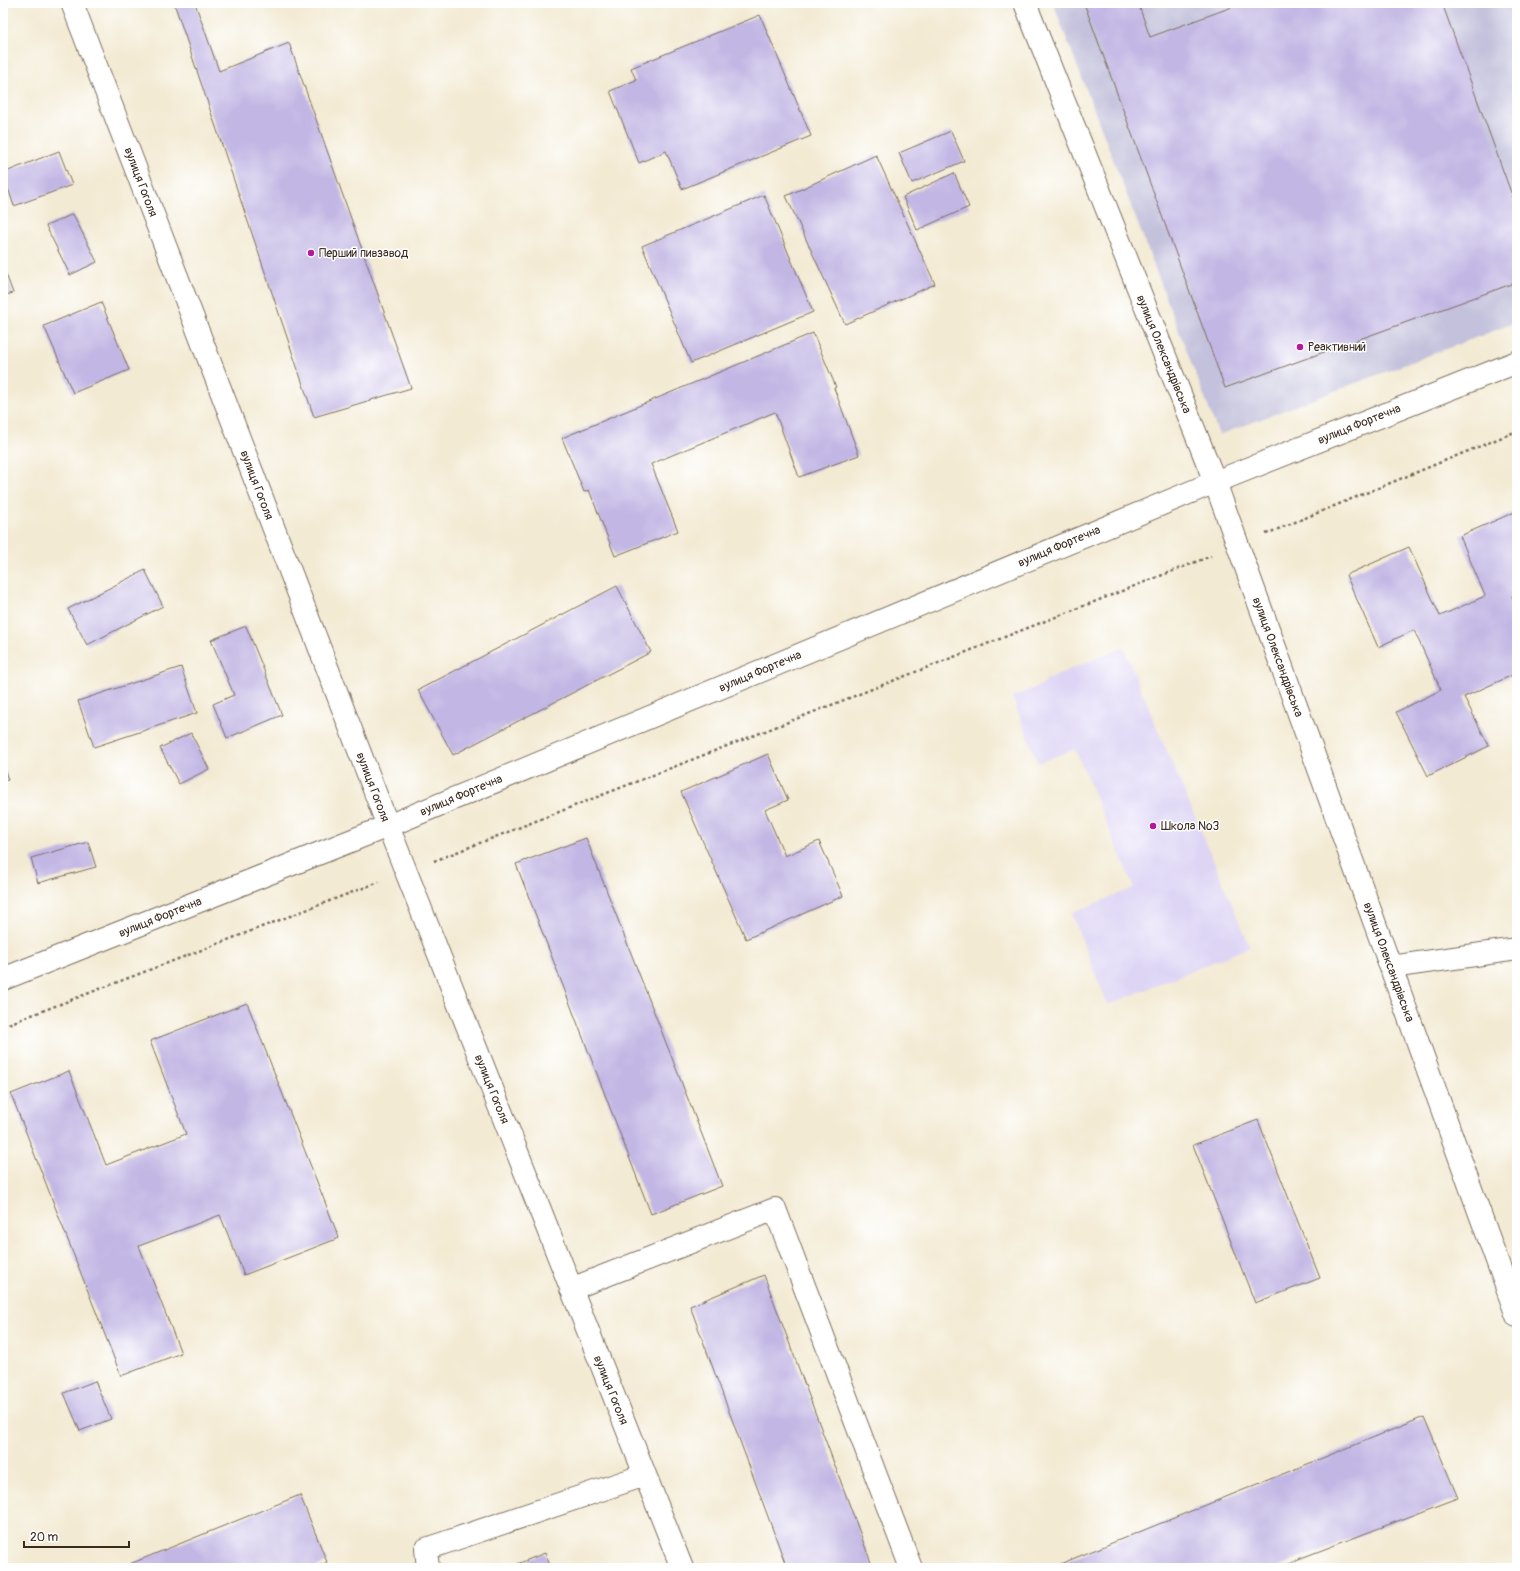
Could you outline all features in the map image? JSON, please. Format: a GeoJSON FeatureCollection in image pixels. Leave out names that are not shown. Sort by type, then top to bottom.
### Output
{"type":"FeatureCollection","features":[{"type":"Feature","properties":{"kind":"street","name":"вулиця Гоголя"},"geometry":{"type":"LineString","coordinates":[[72,3],[388,826],[682,1568]]}},
{"type":"Feature","properties":{"kind":"street","name":"вулиця Олександрівська"},"geometry":{"type":"LineString","coordinates":[[1025,3],[1215,482],[1391,967],[1511,1281],[1517,1316]]}},
{"type":"Feature","properties":{"kind":"street","name":"вулиця Фортечна"},"geometry":{"type":"LineString","coordinates":[[3,979],[388,826],[1215,482],[1517,362]]}},
{"type":"Feature","properties":{"kind":"street"},"geometry":{"type":"LineString","coordinates":[[1391,967],[1517,949]]}},
{"type":"Feature","properties":{"kind":"street"},"geometry":{"type":"LineString","coordinates":[[571,1289],[775,1209],[911,1568]]}},
{"type":"Feature","properties":{"kind":"street"},"geometry":{"type":"LineString","coordinates":[[428,1568],[426,1548],[645,1475]]}},
{"type":"Feature","properties":{"kind":"path"},"geometry":{"type":"LineString","coordinates":[[3,1026],[406,872],[1238,545],[1517,431]]}},
{"type":"Feature","properties":{"kind":"shaded area"},"geometry":{"type":"Polygon","coordinates":[[[1053,3],[1517,3],[1517,322],[1219,435],[1053,3]]]}},
{"type":"Feature","properties":{"kind":"shaded area","name":"Школа №3"},"geometry":{"type":"Polygon","coordinates":[[[1123,647],[1250,947],[1108,1005],[1071,913],[1134,888],[1075,749],[1038,763],[1012,697],[1046,683],[1045,680],[1123,647]]]}},
{"type":"Feature","properties":{"kind":"building","name":"Перший пивзавод"},"geometry":{"type":"Polygon","coordinates":[[[174,3],[195,3],[219,71],[289,43],[411,388],[314,417],[174,3]]]}},
{"type":"Feature","properties":{"kind":"building"},"geometry":{"type":"Polygon","coordinates":[[[1084,3],[1138,3],[1150,37],[1243,3],[1442,3],[1517,209],[1517,282],[1225,388],[1084,3]]]}},
{"type":"Feature","properties":{"kind":"building"},"geometry":{"type":"Polygon","coordinates":[[[760,15],[811,136],[682,189],[666,151],[639,163],[610,91],[636,80],[631,68],[760,15]]]}},
{"type":"Feature","properties":{"kind":"building"},"geometry":{"type":"Polygon","coordinates":[[[951,131],[964,161],[912,183],[899,153],[951,131]]]}},
{"type":"Feature","properties":{"kind":"building"},"geometry":{"type":"Polygon","coordinates":[[[59,151],[72,185],[14,206],[3,173],[59,151]]]}},
{"type":"Feature","properties":{"kind":"building"},"geometry":{"type":"Polygon","coordinates":[[[876,155],[935,284],[845,324],[786,196],[876,155]]]}},
{"type":"Feature","properties":{"kind":"building"},"geometry":{"type":"Polygon","coordinates":[[[954,173],[969,207],[917,230],[903,197],[954,173]]]}},
{"type":"Feature","properties":{"kind":"building"},"geometry":{"type":"Polygon","coordinates":[[[764,195],[813,312],[691,363],[642,246],[764,195]]]}},
{"type":"Feature","properties":{"kind":"building"},"geometry":{"type":"Polygon","coordinates":[[[73,214],[97,262],[70,275],[46,226],[73,214]]]}},
{"type":"Feature","properties":{"kind":"building"},"geometry":{"type":"Polygon","coordinates":[[[3,266],[13,293],[3,296],[3,266]]]}},
{"type":"Feature","properties":{"kind":"building"},"geometry":{"type":"Polygon","coordinates":[[[101,302],[129,370],[73,393],[44,326],[101,302]]]}},
{"type":"Feature","properties":{"kind":"building"},"geometry":{"type":"Polygon","coordinates":[[[813,333],[836,387],[834,388],[859,455],[799,477],[775,412],[651,464],[678,531],[615,556],[589,490],[584,492],[562,438],[813,333]]]}},
{"type":"Feature","properties":{"kind":"building"},"geometry":{"type":"Polygon","coordinates":[[[1517,511],[1517,594],[1512,596],[1517,607],[1517,673],[1464,697],[1489,746],[1428,776],[1396,712],[1441,690],[1414,630],[1378,647],[1346,575],[1409,547],[1440,616],[1485,596],[1460,536],[1517,511]]]}},
{"type":"Feature","properties":{"kind":"building"},"geometry":{"type":"Polygon","coordinates":[[[145,570],[163,606],[87,645],[68,609],[145,570]]]}},
{"type":"Feature","properties":{"kind":"building"},"geometry":{"type":"Polygon","coordinates":[[[617,586],[651,652],[453,755],[418,690],[617,586]]]}},
{"type":"Feature","properties":{"kind":"building"},"geometry":{"type":"Polygon","coordinates":[[[246,626],[282,715],[227,738],[213,704],[234,695],[211,640],[246,626]]]}},
{"type":"Feature","properties":{"kind":"building"},"geometry":{"type":"Polygon","coordinates":[[[181,667],[197,713],[94,747],[78,701],[181,667]]]}},
{"type":"Feature","properties":{"kind":"building"},"geometry":{"type":"Polygon","coordinates":[[[191,733],[209,769],[179,784],[160,748],[191,733]]]}},
{"type":"Feature","properties":{"kind":"building"},"geometry":{"type":"Polygon","coordinates":[[[768,754],[788,800],[765,810],[785,856],[819,841],[843,896],[746,939],[681,792],[768,754]]]}},
{"type":"Feature","properties":{"kind":"building"},"geometry":{"type":"Polygon","coordinates":[[[3,764],[8,780],[3,781],[3,764]]]}},
{"type":"Feature","properties":{"kind":"building"},"geometry":{"type":"Polygon","coordinates":[[[586,838],[722,1186],[651,1214],[516,864],[586,838]]]}},
{"type":"Feature","properties":{"kind":"building"},"geometry":{"type":"Polygon","coordinates":[[[88,842],[96,867],[38,883],[31,858],[88,842]]]}},
{"type":"Feature","properties":{"kind":"building"},"geometry":{"type":"Polygon","coordinates":[[[247,1003],[339,1238],[244,1275],[220,1215],[139,1246],[181,1353],[121,1376],[11,1094],[69,1071],[106,1165],[186,1134],[150,1041],[247,1003]]]}},
{"type":"Feature","properties":{"kind":"building"},"geometry":{"type":"Polygon","coordinates":[[[1258,1120],[1320,1278],[1255,1303],[1193,1145],[1258,1120]]]}},
{"type":"Feature","properties":{"kind":"building"},"geometry":{"type":"Polygon","coordinates":[[[764,1275],[873,1568],[787,1568],[690,1306],[764,1275]]]}},
{"type":"Feature","properties":{"kind":"building"},"geometry":{"type":"Polygon","coordinates":[[[95,1381],[111,1419],[80,1431],[64,1393],[95,1381]]]}},
{"type":"Feature","properties":{"kind":"building"},"geometry":{"type":"Polygon","coordinates":[[[1424,1417],[1458,1498],[1275,1568],[1050,1568],[1424,1417]]]}},
{"type":"Feature","properties":{"kind":"building"},"geometry":{"type":"Polygon","coordinates":[[[300,1495],[327,1562],[314,1568],[120,1568],[300,1495]]]}},
{"type":"Feature","properties":{"kind":"building"},"geometry":{"type":"Polygon","coordinates":[[[545,1553],[551,1568],[507,1568],[545,1553]]]}},
{"type":"Feature","properties":{"kind":"place","name":"Перший пивзавод"},"geometry":{"type":"Point","coordinates":[311,253]}},
{"type":"Feature","properties":{"kind":"place","name":"Реактивний"},"geometry":{"type":"Point","coordinates":[1300,347]}},
{"type":"Feature","properties":{"kind":"place","name":"Школа №3"},"geometry":{"type":"Point","coordinates":[1153,826]}}]}
